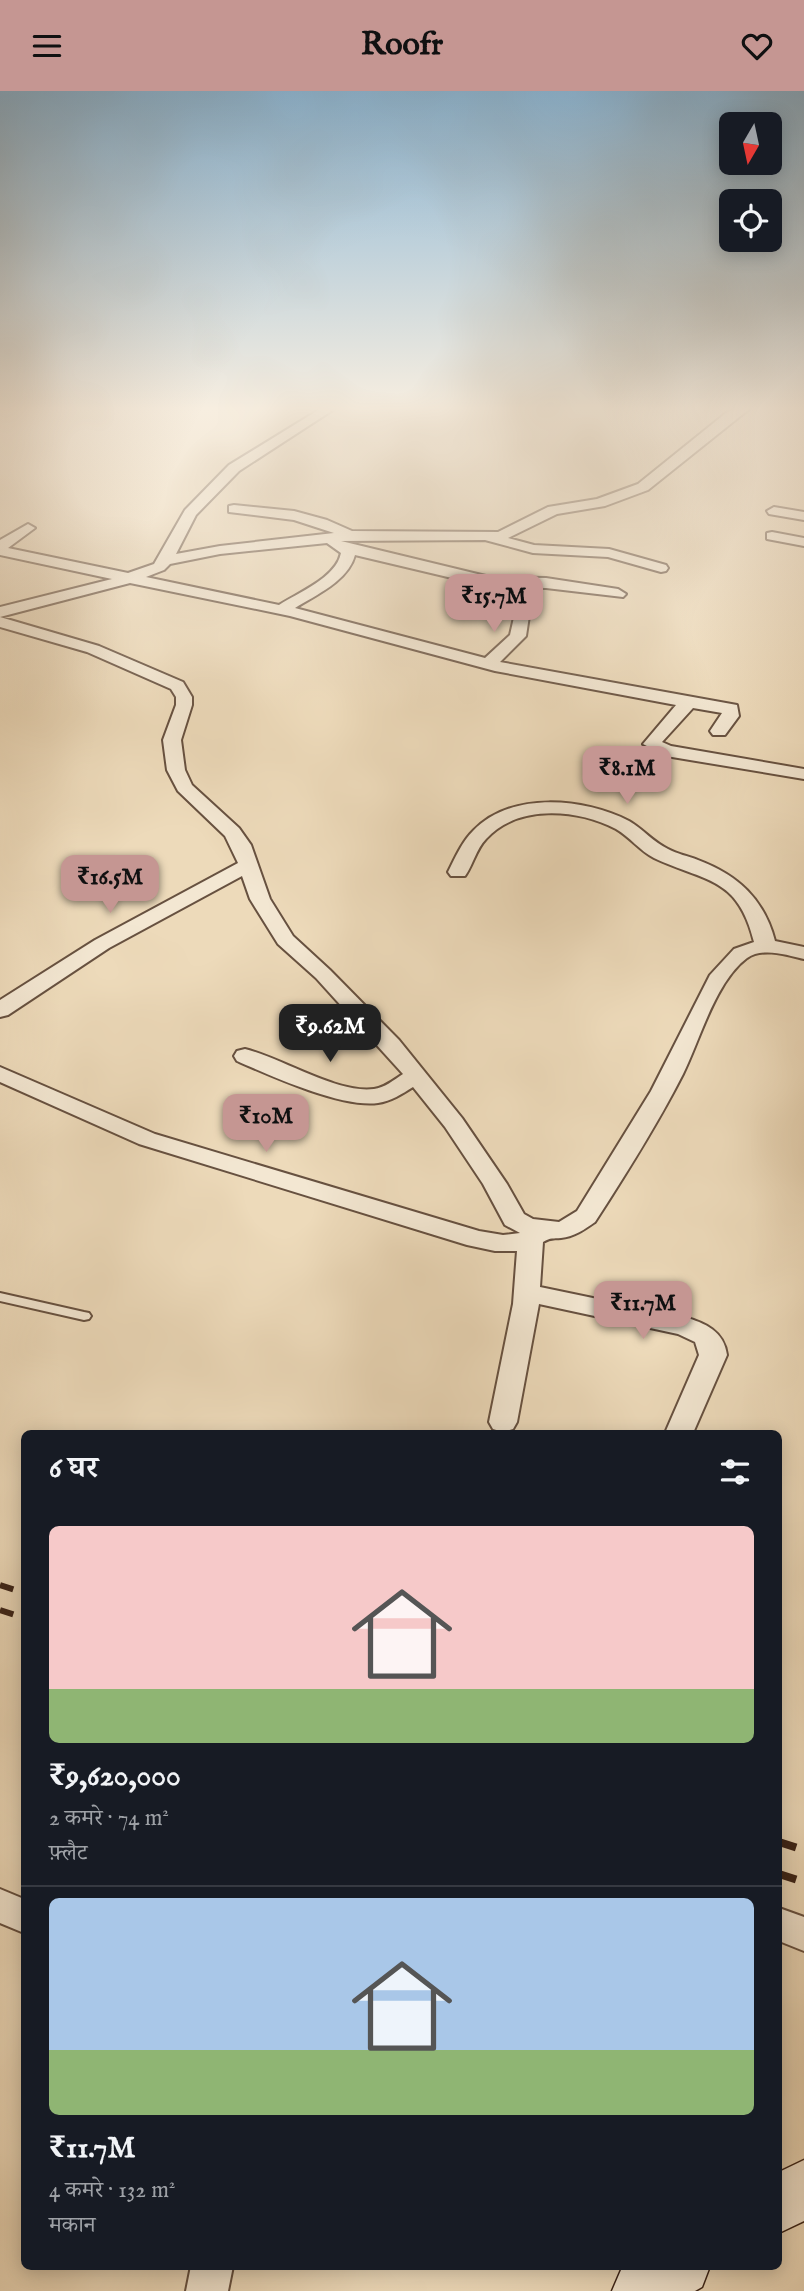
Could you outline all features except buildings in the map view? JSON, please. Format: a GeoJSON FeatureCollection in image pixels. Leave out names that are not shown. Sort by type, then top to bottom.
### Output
{"type":"FeatureCollection","features":[{"type":"Feature","properties":{"kind":"street"},"geometry":{"type":"LineString","coordinates":[[166,561],[194,509]]}},
{"type":"Feature","properties":{"kind":"street"},"geometry":{"type":"LineString","coordinates":[[234,509],[286,513],[328,525],[348,542],[490,582],[556,584],[618,594]]}},
{"type":"Feature","properties":{"kind":"street"},"geometry":{"type":"LineString","coordinates":[[0,611],[132,579],[151,572],[166,561],[220,550],[327,540],[348,542],[490,537],[508,533],[553,510],[562,509]]}},
{"type":"Feature","properties":{"kind":"street"},"geometry":{"type":"LineString","coordinates":[[774,511],[804,516]]}},
{"type":"Feature","properties":{"kind":"street"},"geometry":{"type":"LineString","coordinates":[[0,549],[28,528]]}},
{"type":"Feature","properties":{"kind":"street"},"geometry":{"type":"LineString","coordinates":[[772,536],[804,543]]}},
{"type":"Feature","properties":{"kind":"street"},"geometry":{"type":"LineString","coordinates":[[490,537],[533,549],[609,553],[661,569]]}},
{"type":"Feature","properties":{"kind":"street"},"geometry":{"type":"LineString","coordinates":[[281,610],[338,572],[349,557],[348,542]]}},
{"type":"Feature","properties":{"kind":"street"},"geometry":{"type":"LineString","coordinates":[[0,549],[281,610],[489,664],[731,709],[730,716],[719,731]]}},
{"type":"Feature","properties":{"kind":"street"},"geometry":{"type":"LineString","coordinates":[[489,664],[518,636],[521,616]]}},
{"type":"Feature","properties":{"kind":"street"},"geometry":{"type":"LineString","coordinates":[[0,622],[93,649],[166,679],[177,687],[184,697],[184,705],[172,740],[176,770],[184,787],[232,832],[241,845],[268,916],[285,940],[323,974],[391,1045],[454,1123],[495,1184],[514,1220],[537,1234]]}},
{"type":"Feature","properties":{"kind":"street"},"geometry":{"type":"LineString","coordinates":[[683,701],[685,707],[654,739],[652,744],[656,747],[666,751],[804,773]]}},
{"type":"Feature","properties":{"kind":"street"},"geometry":{"type":"LineString","coordinates":[[458,872],[474,842],[489,826],[501,820],[526,811],[549,808],[602,818],[633,831],[660,853],[721,876],[736,886],[750,900],[761,922],[766,948]]}},
{"type":"Feature","properties":{"kind":"street"},"geometry":{"type":"LineString","coordinates":[[0,1010],[112,938],[247,866]]}},
{"type":"Feature","properties":{"kind":"street"},"geometry":{"type":"LineString","coordinates":[[0,1074],[147,1139],[194,1155],[476,1239],[504,1245],[519,1244],[537,1234],[574,1225],[586,1216],[671,1075],[711,992],[743,951],[766,948],[804,953]]}},
{"type":"Feature","properties":{"kind":"street"},"geometry":{"type":"LineString","coordinates":[[246,1056],[275,1069],[368,1097],[388,1092],[416,1076]]}},
{"type":"Feature","properties":{"kind":"street"},"geometry":{"type":"LineString","coordinates":[[503,1422],[537,1234]]}},
{"type":"Feature","properties":{"kind":"street"},"geometry":{"type":"LineString","coordinates":[[527,1293],[684,1326],[707,1336],[713,1345],[713,1356],[680,1430]]}},
{"type":"Feature","properties":{"kind":"street"},"geometry":{"type":"LineString","coordinates":[[0,1905],[21,1916]]}},
{"type":"Feature","properties":{"kind":"street"},"geometry":{"type":"LineString","coordinates":[[782,1925],[804,1934]]}},
{"type":"Feature","properties":{"kind":"street"},"geometry":{"type":"LineString","coordinates":[[782,2202],[804,2189]]}},
{"type":"Feature","properties":{"kind":"street"},"geometry":{"type":"LineString","coordinates":[[207,2291],[211,2270]]}},
{"type":"Feature","properties":{"kind":"street"},"geometry":{"type":"LineString","coordinates":[[642,2291],[675,2270]]}},
{"type":"Feature","properties":{"kind":"lane"},"geometry":{"type":"LineString","coordinates":[[0,1297],[84,1316]]}},
{"type":"Feature","properties":{"kind":"railway"},"geometry":{"type":"LineString","coordinates":[[0,1585],[21,1592]]}},
{"type":"Feature","properties":{"kind":"railway"},"geometry":{"type":"LineString","coordinates":[[0,1610],[21,1617]]}},
{"type":"Feature","properties":{"kind":"railway"},"geometry":{"type":"LineString","coordinates":[[782,1843],[804,1850]]}},
{"type":"Feature","properties":{"kind":"railway"},"geometry":{"type":"LineString","coordinates":[[782,1875],[804,1882]]}}]}
